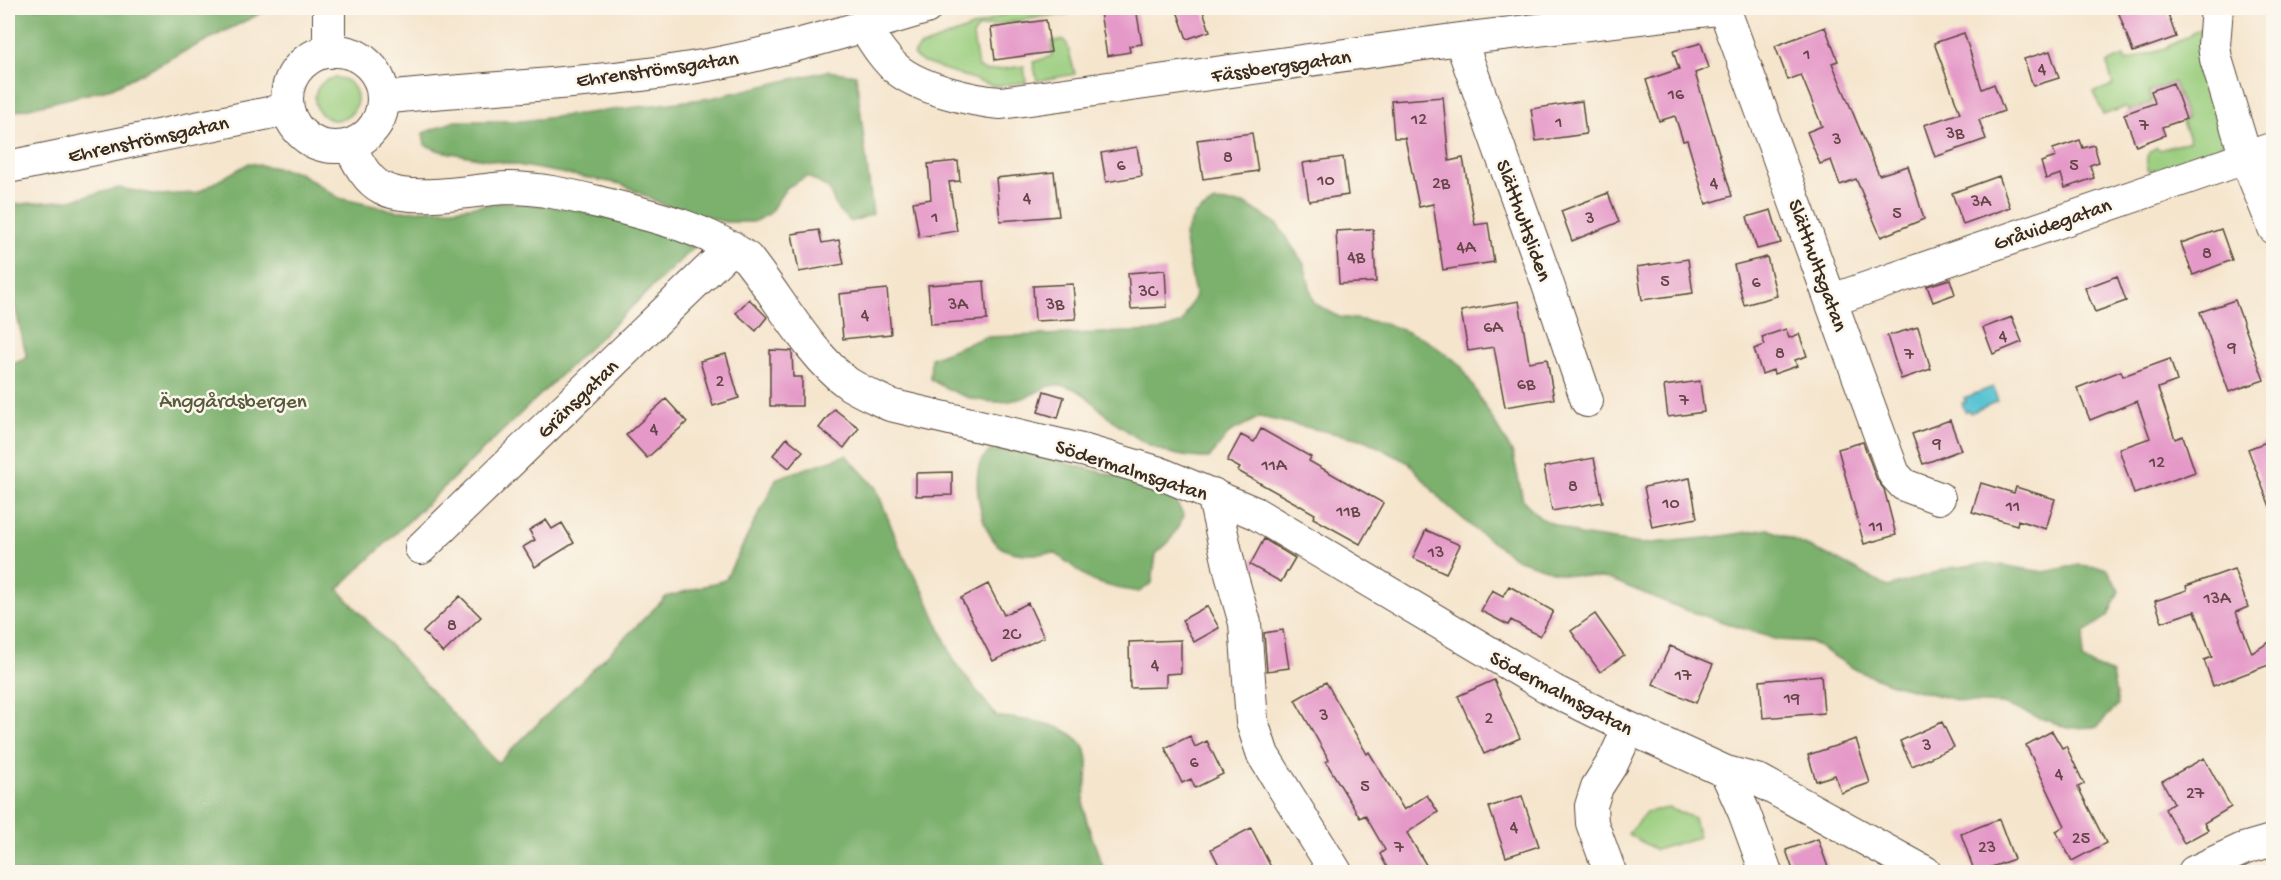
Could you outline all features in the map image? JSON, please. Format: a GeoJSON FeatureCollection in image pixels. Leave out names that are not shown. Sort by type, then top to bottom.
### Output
{"type":"FeatureCollection","features":[{"type":"Feature","properties":{"kind":"street"},"geometry":{"type":"LineString","coordinates":[[329,8],[329,52]]}},
{"type":"Feature","properties":{"kind":"street","name":"Ehrenströmsgatan"},"geometry":{"type":"LineString","coordinates":[[383,98],[613,77],[713,64],[775,50],[926,8]]}},
{"type":"Feature","properties":{"kind":"street","name":"Fässbergsgatan"},"geometry":{"type":"LineString","coordinates":[[864,26],[878,48],[899,70],[916,80],[984,102],[1001,103],[1460,39],[1725,8]]}},
{"type":"Feature","properties":{"kind":"street","name":"Slätthultsgatan"},"geometry":{"type":"LineString","coordinates":[[1725,8],[1894,474],[1904,485],[1939,498]]}},
{"type":"Feature","properties":{"kind":"street"},"geometry":{"type":"LineString","coordinates":[[2217,8],[2214,45],[2216,59],[2260,153],[2274,228]]}},
{"type":"Feature","properties":{"kind":"street","name":"Slätthultsliden"},"geometry":{"type":"LineString","coordinates":[[1460,39],[1587,401]]}},
{"type":"Feature","properties":{"kind":"street"},"geometry":{"type":"LineString","coordinates":[[329,52],[349,53],[366,63],[378,78],[383,98],[380,115],[365,137],[349,145],[336,147],[323,146],[300,133],[288,110],[287,96],[290,83],[305,62],[316,55],[329,52]]}},
{"type":"Feature","properties":{"kind":"street","name":"Ehrenströmsgatan"},"geometry":{"type":"LineString","coordinates":[[8,168],[288,110]]}},
{"type":"Feature","properties":{"kind":"street","name":"Södermalmsgatan"},"geometry":{"type":"LineString","coordinates":[[349,145],[358,163],[369,177],[381,188],[398,193],[454,194],[508,188],[551,191],[648,214],[732,247],[747,258],[828,365],[847,382],[868,395],[890,405],[1086,451],[1157,472],[1213,494],[1255,513],[1503,662],[1629,728],[1726,772],[1760,781],[1925,873]]}},
{"type":"Feature","properties":{"kind":"street","name":"Gråvidegatan"},"geometry":{"type":"LineString","coordinates":[[1832,300],[2260,153]]}},
{"type":"Feature","properties":{"kind":"street","name":"Gränsgatan"},"geometry":{"type":"LineString","coordinates":[[421,548],[732,247]]}},
{"type":"Feature","properties":{"kind":"street"},"geometry":{"type":"LineString","coordinates":[[1213,494],[1245,623],[1252,722],[1256,739],[1268,763],[1336,873]]}},
{"type":"Feature","properties":{"kind":"street"},"geometry":{"type":"LineString","coordinates":[[1610,873],[1592,823],[1591,806],[1596,787],[1613,762],[1629,728]]}},
{"type":"Feature","properties":{"kind":"street"},"geometry":{"type":"LineString","coordinates":[[1726,772],[1744,812],[1766,873]]}},
{"type":"Feature","properties":{"kind":"street"},"geometry":{"type":"LineString","coordinates":[[2194,873],[2243,849],[2274,840]]}},
{"type":"Feature","properties":{"kind":"green space"},"geometry":{"type":"Polygon","coordinates":[[[8,8],[271,8],[112,88],[8,113],[8,8]]]}},
{"type":"Feature","properties":{"kind":"green space"},"geometry":{"type":"Polygon","coordinates":[[[1022,8],[1064,8],[1067,15],[1047,16],[978,28],[973,36],[978,67],[986,71],[1024,66],[1026,82],[994,86],[922,62],[913,55],[920,47],[1022,8]]]}},
{"type":"Feature","properties":{"kind":"green space"},"geometry":{"type":"Polygon","coordinates":[[[2202,28],[2198,56],[2226,135],[2217,154],[2158,175],[2156,169],[2149,171],[2148,154],[2157,147],[2160,150],[2190,141],[2182,122],[2187,119],[2174,82],[2149,92],[2152,102],[2128,111],[2126,107],[2103,115],[2094,92],[2113,85],[2107,63],[2124,56],[2126,61],[2164,49],[2202,28]]]}},
{"type":"Feature","properties":{"kind":"green space"},"geometry":{"type":"Polygon","coordinates":[[[1064,40],[1075,74],[1037,81],[1033,62],[1052,56],[1052,41],[1064,40]]]}},
{"type":"Feature","properties":{"kind":"green space"},"geometry":{"type":"Polygon","coordinates":[[[827,71],[856,75],[873,214],[851,222],[838,210],[828,188],[807,176],[786,188],[769,214],[753,222],[725,222],[664,205],[621,184],[440,151],[425,145],[423,133],[455,121],[522,121],[711,98],[827,71]]]}},
{"type":"Feature","properties":{"kind":"green space"},"geometry":{"type":"Polygon","coordinates":[[[336,78],[344,79],[351,84],[356,91],[356,107],[351,114],[344,119],[336,120],[328,119],[321,114],[316,107],[315,99],[316,91],[321,84],[328,79],[336,78]]]}},
{"type":"Feature","properties":{"kind":"green space","name":"Änggårdsbergen"},"geometry":{"type":"Polygon","coordinates":[[[249,163],[298,172],[339,198],[397,211],[453,209],[505,202],[572,209],[629,222],[695,246],[338,589],[498,763],[666,597],[725,580],[777,478],[846,455],[876,488],[901,551],[924,592],[955,663],[997,717],[1023,719],[1052,726],[1077,738],[1085,748],[1088,767],[1085,813],[1105,872],[8,872],[8,366],[27,358],[8,277],[8,205],[70,200],[119,188],[159,195],[197,193],[249,163]]]}},
{"type":"Feature","properties":{"kind":"green space"},"geometry":{"type":"Polygon","coordinates":[[[1214,202],[1246,204],[1277,224],[1304,264],[1314,303],[1339,317],[1384,323],[1423,338],[1460,364],[1513,454],[1523,500],[1540,518],[1580,535],[1641,544],[1716,537],[1768,529],[1832,557],[1888,587],[1950,568],[1987,563],[2044,572],[2078,565],[2107,568],[2119,591],[2108,616],[2085,632],[2082,660],[2112,674],[2118,705],[2097,727],[2067,728],[2003,704],[1965,702],[1895,685],[1858,671],[1811,642],[1778,640],[1683,609],[1609,579],[1561,574],[1516,559],[1477,531],[1441,500],[1409,463],[1365,440],[1260,417],[1230,432],[1209,458],[1177,455],[1139,439],[1083,394],[1069,387],[1056,385],[1026,397],[988,402],[953,392],[930,379],[931,358],[985,337],[1159,331],[1182,323],[1195,295],[1184,236],[1195,214],[1214,202]]]}},
{"type":"Feature","properties":{"kind":"green space"},"geometry":{"type":"Polygon","coordinates":[[[1016,450],[1169,490],[1184,516],[1170,541],[1156,554],[1152,583],[1139,592],[1116,588],[1092,581],[1055,553],[1016,553],[996,543],[984,522],[978,495],[978,470],[982,460],[990,451],[1016,450]]]}},
{"type":"Feature","properties":{"kind":"green space"},"geometry":{"type":"Polygon","coordinates":[[[1669,808],[1694,818],[1699,837],[1656,850],[1628,834],[1646,812],[1669,808]]]}},
{"type":"Feature","properties":{"kind":"water"},"geometry":{"type":"Polygon","coordinates":[[[1993,387],[1998,401],[1970,413],[1969,410],[1965,412],[1962,403],[1966,402],[1964,398],[1993,387]]]}},
{"type":"Feature","properties":{"kind":"building"},"geometry":{"type":"Polygon","coordinates":[[[1136,8],[1142,44],[1129,46],[1130,52],[1107,56],[1100,12],[1136,8]]]}},
{"type":"Feature","properties":{"kind":"building"},"geometry":{"type":"Polygon","coordinates":[[[1176,8],[1202,8],[1210,31],[1187,39],[1176,8]]]}},
{"type":"Feature","properties":{"kind":"building"},"geometry":{"type":"Polygon","coordinates":[[[2117,8],[2166,8],[2176,37],[2133,52],[2117,8]]]}},
{"type":"Feature","properties":{"kind":"building"},"geometry":{"type":"Polygon","coordinates":[[[1046,20],[1051,52],[995,60],[991,28],[1046,20]]]}},
{"type":"Feature","properties":{"kind":"building"},"geometry":{"type":"Polygon","coordinates":[[[1825,27],[1838,61],[1832,63],[1879,175],[1908,166],[1924,219],[1881,237],[1856,179],[1840,185],[1831,160],[1820,164],[1807,132],[1822,126],[1801,75],[1788,80],[1775,46],[1825,27]]]}},
{"type":"Feature","properties":{"kind":"building"},"geometry":{"type":"Polygon","coordinates":[[[1964,33],[1982,89],[1994,84],[2004,111],[1979,120],[1986,139],[1935,157],[1924,125],[1960,113],[1934,43],[1964,33]]]}},
{"type":"Feature","properties":{"kind":"building"},"geometry":{"type":"Polygon","coordinates":[[[1701,43],[1709,68],[1695,73],[1732,196],[1706,204],[1687,140],[1683,141],[1675,116],[1659,121],[1646,80],[1679,69],[1673,51],[1701,43]]]}},
{"type":"Feature","properties":{"kind":"building"},"geometry":{"type":"Polygon","coordinates":[[[2050,51],[2059,78],[2033,86],[2024,59],[2050,51]]]}},
{"type":"Feature","properties":{"kind":"building"},"geometry":{"type":"Polygon","coordinates":[[[2173,83],[2186,119],[2162,127],[2165,135],[2136,146],[2124,114],[2155,103],[2151,91],[2173,83]]]}},
{"type":"Feature","properties":{"kind":"building"},"geometry":{"type":"Polygon","coordinates":[[[1443,97],[1449,161],[1463,158],[1475,225],[1488,223],[1494,262],[1443,270],[1433,204],[1419,207],[1405,138],[1394,138],[1391,101],[1443,97]]]}},
{"type":"Feature","properties":{"kind":"building"},"geometry":{"type":"Polygon","coordinates":[[[1582,101],[1586,134],[1536,141],[1531,109],[1582,101]]]}},
{"type":"Feature","properties":{"kind":"building"},"geometry":{"type":"Polygon","coordinates":[[[1252,133],[1258,171],[1203,179],[1197,140],[1252,133]]]}},
{"type":"Feature","properties":{"kind":"building"},"geometry":{"type":"Polygon","coordinates":[[[2080,140],[2083,148],[2094,145],[2099,162],[2090,165],[2094,178],[2065,188],[2061,174],[2046,179],[2041,162],[2056,157],[2053,149],[2080,140]]]}},
{"type":"Feature","properties":{"kind":"building"},"geometry":{"type":"Polygon","coordinates":[[[1137,147],[1142,176],[1106,182],[1101,153],[1137,147]]]}},
{"type":"Feature","properties":{"kind":"building"},"geometry":{"type":"Polygon","coordinates":[[[1343,157],[1348,195],[1309,201],[1303,163],[1343,157]]]}},
{"type":"Feature","properties":{"kind":"building"},"geometry":{"type":"Polygon","coordinates":[[[958,161],[960,181],[949,182],[957,231],[919,237],[913,202],[931,199],[928,164],[958,161]]]}},
{"type":"Feature","properties":{"kind":"building"},"geometry":{"type":"Polygon","coordinates":[[[1054,172],[1059,216],[1000,221],[996,178],[1054,172]]]}},
{"type":"Feature","properties":{"kind":"building"},"geometry":{"type":"Polygon","coordinates":[[[1999,176],[2010,207],[1963,224],[1952,193],[1999,176]]]}},
{"type":"Feature","properties":{"kind":"building"},"geometry":{"type":"Polygon","coordinates":[[[1608,193],[1619,222],[1572,241],[1561,211],[1608,193]]]}},
{"type":"Feature","properties":{"kind":"building"},"geometry":{"type":"Polygon","coordinates":[[[1771,210],[1781,243],[1757,249],[1747,217],[1771,210]]]}},
{"type":"Feature","properties":{"kind":"building"},"geometry":{"type":"Polygon","coordinates":[[[1373,229],[1376,282],[1339,284],[1336,231],[1373,229]]]}},
{"type":"Feature","properties":{"kind":"building"},"geometry":{"type":"Polygon","coordinates":[[[2221,229],[2232,260],[2193,275],[2181,243],[2221,229]]]}},
{"type":"Feature","properties":{"kind":"building"},"geometry":{"type":"Polygon","coordinates":[[[819,230],[822,243],[839,240],[844,264],[799,272],[792,234],[819,230]]]}},
{"type":"Feature","properties":{"kind":"building"},"geometry":{"type":"Polygon","coordinates":[[[1767,257],[1777,296],[1744,305],[1734,265],[1767,257]]]}},
{"type":"Feature","properties":{"kind":"building"},"geometry":{"type":"Polygon","coordinates":[[[1688,259],[1693,293],[1642,300],[1637,267],[1688,259]]]}},
{"type":"Feature","properties":{"kind":"building"},"geometry":{"type":"Polygon","coordinates":[[[1165,270],[1167,307],[1131,309],[1128,273],[1165,270]]]}},
{"type":"Feature","properties":{"kind":"building"},"geometry":{"type":"Polygon","coordinates":[[[2117,276],[2126,301],[2095,312],[2085,288],[2117,276]]]}},
{"type":"Feature","properties":{"kind":"building"},"geometry":{"type":"Polygon","coordinates":[[[1950,279],[1955,294],[1933,302],[1927,286],[1950,279]]]}},
{"type":"Feature","properties":{"kind":"building"},"geometry":{"type":"Polygon","coordinates":[[[984,281],[987,320],[931,324],[928,285],[984,281]]]}},
{"type":"Feature","properties":{"kind":"building"},"geometry":{"type":"Polygon","coordinates":[[[1073,284],[1076,319],[1035,321],[1033,286],[1073,284]]]}},
{"type":"Feature","properties":{"kind":"building"},"geometry":{"type":"Polygon","coordinates":[[[887,289],[891,334],[843,339],[839,294],[887,289]]]}},
{"type":"Feature","properties":{"kind":"building"},"geometry":{"type":"Polygon","coordinates":[[[749,299],[767,317],[756,331],[736,313],[749,299]]]}},
{"type":"Feature","properties":{"kind":"building"},"geometry":{"type":"Polygon","coordinates":[[[2235,300],[2264,380],[2229,392],[2200,312],[2235,300]]]}},
{"type":"Feature","properties":{"kind":"building"},"geometry":{"type":"Polygon","coordinates":[[[1519,301],[1529,362],[1547,359],[1554,399],[1505,407],[1494,347],[1468,351],[1461,311],[1519,301]]]}},
{"type":"Feature","properties":{"kind":"building"},"geometry":{"type":"Polygon","coordinates":[[[2012,317],[2022,342],[1993,354],[1983,328],[2012,317]]]}},
{"type":"Feature","properties":{"kind":"building"},"geometry":{"type":"Polygon","coordinates":[[[1918,327],[1931,369],[1901,379],[1887,336],[1918,327]]]}},
{"type":"Feature","properties":{"kind":"building"},"geometry":{"type":"Polygon","coordinates":[[[1786,329],[1789,338],[1799,334],[1807,356],[1795,360],[1797,366],[1774,374],[1773,370],[1762,374],[1754,349],[1765,345],[1762,337],[1786,329]]]}},
{"type":"Feature","properties":{"kind":"building"},"geometry":{"type":"Polygon","coordinates":[[[770,350],[792,351],[793,377],[802,377],[802,406],[770,406],[770,350]]]}},
{"type":"Feature","properties":{"kind":"building"},"geometry":{"type":"Polygon","coordinates":[[[726,354],[739,398],[713,406],[700,361],[726,354]]]}},
{"type":"Feature","properties":{"kind":"building"},"geometry":{"type":"Polygon","coordinates":[[[2170,359],[2177,381],[2158,388],[2175,439],[2183,436],[2195,472],[2134,494],[2119,449],[2150,438],[2137,401],[2090,420],[2077,388],[2121,371],[2123,376],[2170,359]]]}},
{"type":"Feature","properties":{"kind":"building"},"geometry":{"type":"Polygon","coordinates":[[[1700,381],[1704,412],[1668,417],[1664,386],[1700,381]]]}},
{"type":"Feature","properties":{"kind":"building"},"geometry":{"type":"Polygon","coordinates":[[[1044,391],[1064,397],[1058,418],[1038,412],[1044,391]]]}},
{"type":"Feature","properties":{"kind":"building"},"geometry":{"type":"Polygon","coordinates":[[[666,399],[687,422],[647,458],[626,435],[666,399]]]}},
{"type":"Feature","properties":{"kind":"building"},"geometry":{"type":"Polygon","coordinates":[[[834,409],[859,428],[844,448],[819,428],[834,409]]]}},
{"type":"Feature","properties":{"kind":"building"},"geometry":{"type":"Polygon","coordinates":[[[1950,420],[1961,450],[1923,464],[1912,434],[1950,420]]]}},
{"type":"Feature","properties":{"kind":"building"},"geometry":{"type":"Polygon","coordinates":[[[1261,429],[1311,457],[1309,461],[1383,503],[1360,544],[1313,518],[1315,514],[1238,471],[1240,468],[1227,461],[1241,435],[1254,442],[1261,429]]]}},
{"type":"Feature","properties":{"kind":"building"},"geometry":{"type":"Polygon","coordinates":[[[787,438],[803,451],[789,468],[773,455],[787,438]]]}},
{"type":"Feature","properties":{"kind":"building"},"geometry":{"type":"Polygon","coordinates":[[[2274,439],[2274,511],[2272,512],[2248,449],[2274,439]]]}},
{"type":"Feature","properties":{"kind":"building"},"geometry":{"type":"Polygon","coordinates":[[[1863,442],[1877,480],[1884,489],[1896,535],[1864,544],[1838,449],[1863,442]]]}},
{"type":"Feature","properties":{"kind":"building"},"geometry":{"type":"Polygon","coordinates":[[[1594,458],[1603,502],[1552,511],[1544,467],[1594,458]]]}},
{"type":"Feature","properties":{"kind":"building"},"geometry":{"type":"Polygon","coordinates":[[[952,472],[952,495],[916,496],[916,473],[952,472]]]}},
{"type":"Feature","properties":{"kind":"building"},"geometry":{"type":"Polygon","coordinates":[[[1690,478],[1697,518],[1652,527],[1644,487],[1690,478]]]}},
{"type":"Feature","properties":{"kind":"building"},"geometry":{"type":"Polygon","coordinates":[[[1981,483],[2014,493],[2016,487],[2055,499],[2046,529],[2018,520],[2017,525],[1972,512],[1981,483]]]}},
{"type":"Feature","properties":{"kind":"building"},"geometry":{"type":"Polygon","coordinates":[[[546,520],[552,529],[562,523],[574,543],[535,567],[523,547],[535,540],[529,530],[546,520]]]}},
{"type":"Feature","properties":{"kind":"building"},"geometry":{"type":"Polygon","coordinates":[[[1426,530],[1460,545],[1446,573],[1413,558],[1426,530]]]}},
{"type":"Feature","properties":{"kind":"building"},"geometry":{"type":"Polygon","coordinates":[[[1264,539],[1295,558],[1281,582],[1250,565],[1264,539]]]}},
{"type":"Feature","properties":{"kind":"building"},"geometry":{"type":"Polygon","coordinates":[[[2234,569],[2248,607],[2236,612],[2252,653],[2274,639],[2274,663],[2213,686],[2204,660],[2212,657],[2195,611],[2162,622],[2155,601],[2187,590],[2186,586],[2234,569]]]}},
{"type":"Feature","properties":{"kind":"building"},"geometry":{"type":"Polygon","coordinates":[[[988,584],[1004,615],[1028,603],[1044,637],[993,661],[961,598],[988,584]]]}},
{"type":"Feature","properties":{"kind":"building"},"geometry":{"type":"Polygon","coordinates":[[[1509,586],[1553,611],[1540,636],[1511,620],[1508,625],[1481,611],[1492,590],[1503,596],[1509,586]]]}},
{"type":"Feature","properties":{"kind":"building"},"geometry":{"type":"Polygon","coordinates":[[[460,596],[481,617],[443,653],[423,632],[460,596]]]}},
{"type":"Feature","properties":{"kind":"building"},"geometry":{"type":"Polygon","coordinates":[[[1207,606],[1219,628],[1194,642],[1182,620],[1207,606]]]}},
{"type":"Feature","properties":{"kind":"building"},"geometry":{"type":"Polygon","coordinates":[[[1595,614],[1624,655],[1600,672],[1571,631],[1595,614]]]}},
{"type":"Feature","properties":{"kind":"building"},"geometry":{"type":"Polygon","coordinates":[[[1283,630],[1289,668],[1267,671],[1264,633],[1283,630]]]}},
{"type":"Feature","properties":{"kind":"building"},"geometry":{"type":"Polygon","coordinates":[[[1181,640],[1181,673],[1166,674],[1166,687],[1130,688],[1129,642],[1181,640]]]}},
{"type":"Feature","properties":{"kind":"building"},"geometry":{"type":"Polygon","coordinates":[[[1670,646],[1713,664],[1696,703],[1653,684],[1670,646]]]}},
{"type":"Feature","properties":{"kind":"building"},"geometry":{"type":"Polygon","coordinates":[[[1821,675],[1824,713],[1763,718],[1760,681],[1821,675]]]}},
{"type":"Feature","properties":{"kind":"building"},"geometry":{"type":"Polygon","coordinates":[[[1494,680],[1520,738],[1484,754],[1458,696],[1494,680]]]}},
{"type":"Feature","properties":{"kind":"building"},"geometry":{"type":"Polygon","coordinates":[[[1326,682],[1367,754],[1369,752],[1404,810],[1427,795],[1438,812],[1407,833],[1431,873],[1390,873],[1380,854],[1385,850],[1365,815],[1360,818],[1326,762],[1329,760],[1295,700],[1326,682]]]}},
{"type":"Feature","properties":{"kind":"building"},"geometry":{"type":"Polygon","coordinates":[[[1942,722],[1954,747],[1912,766],[1900,741],[1942,722]]]}},
{"type":"Feature","properties":{"kind":"building"},"geometry":{"type":"Polygon","coordinates":[[[2052,731],[2062,748],[2066,746],[2084,784],[2078,787],[2106,843],[2072,861],[2056,831],[2065,826],[2026,745],[2052,731]]]}},
{"type":"Feature","properties":{"kind":"building"},"geometry":{"type":"Polygon","coordinates":[[[1190,736],[1195,747],[1207,741],[1223,774],[1195,788],[1191,779],[1182,783],[1165,748],[1190,736]]]}},
{"type":"Feature","properties":{"kind":"building"},"geometry":{"type":"Polygon","coordinates":[[[1856,739],[1870,783],[1841,793],[1835,775],[1816,781],[1808,755],[1856,739]]]}},
{"type":"Feature","properties":{"kind":"building"},"geometry":{"type":"Polygon","coordinates":[[[2204,758],[2231,807],[2204,823],[2208,830],[2184,843],[2165,809],[2174,803],[2162,781],[2204,758]]]}},
{"type":"Feature","properties":{"kind":"building"},"geometry":{"type":"Polygon","coordinates":[[[1522,796],[1539,846],[1506,857],[1489,807],[1522,796]]]}},
{"type":"Feature","properties":{"kind":"building"},"geometry":{"type":"Polygon","coordinates":[[[1999,819],[2014,859],[1975,873],[1961,834],[1999,819]]]}},
{"type":"Feature","properties":{"kind":"building"},"geometry":{"type":"Polygon","coordinates":[[[1251,828],[1274,873],[1223,873],[1211,849],[1251,828]]]}},
{"type":"Feature","properties":{"kind":"building"},"geometry":{"type":"Polygon","coordinates":[[[1818,839],[1830,873],[1794,873],[1786,850],[1818,839]]]}}]}
